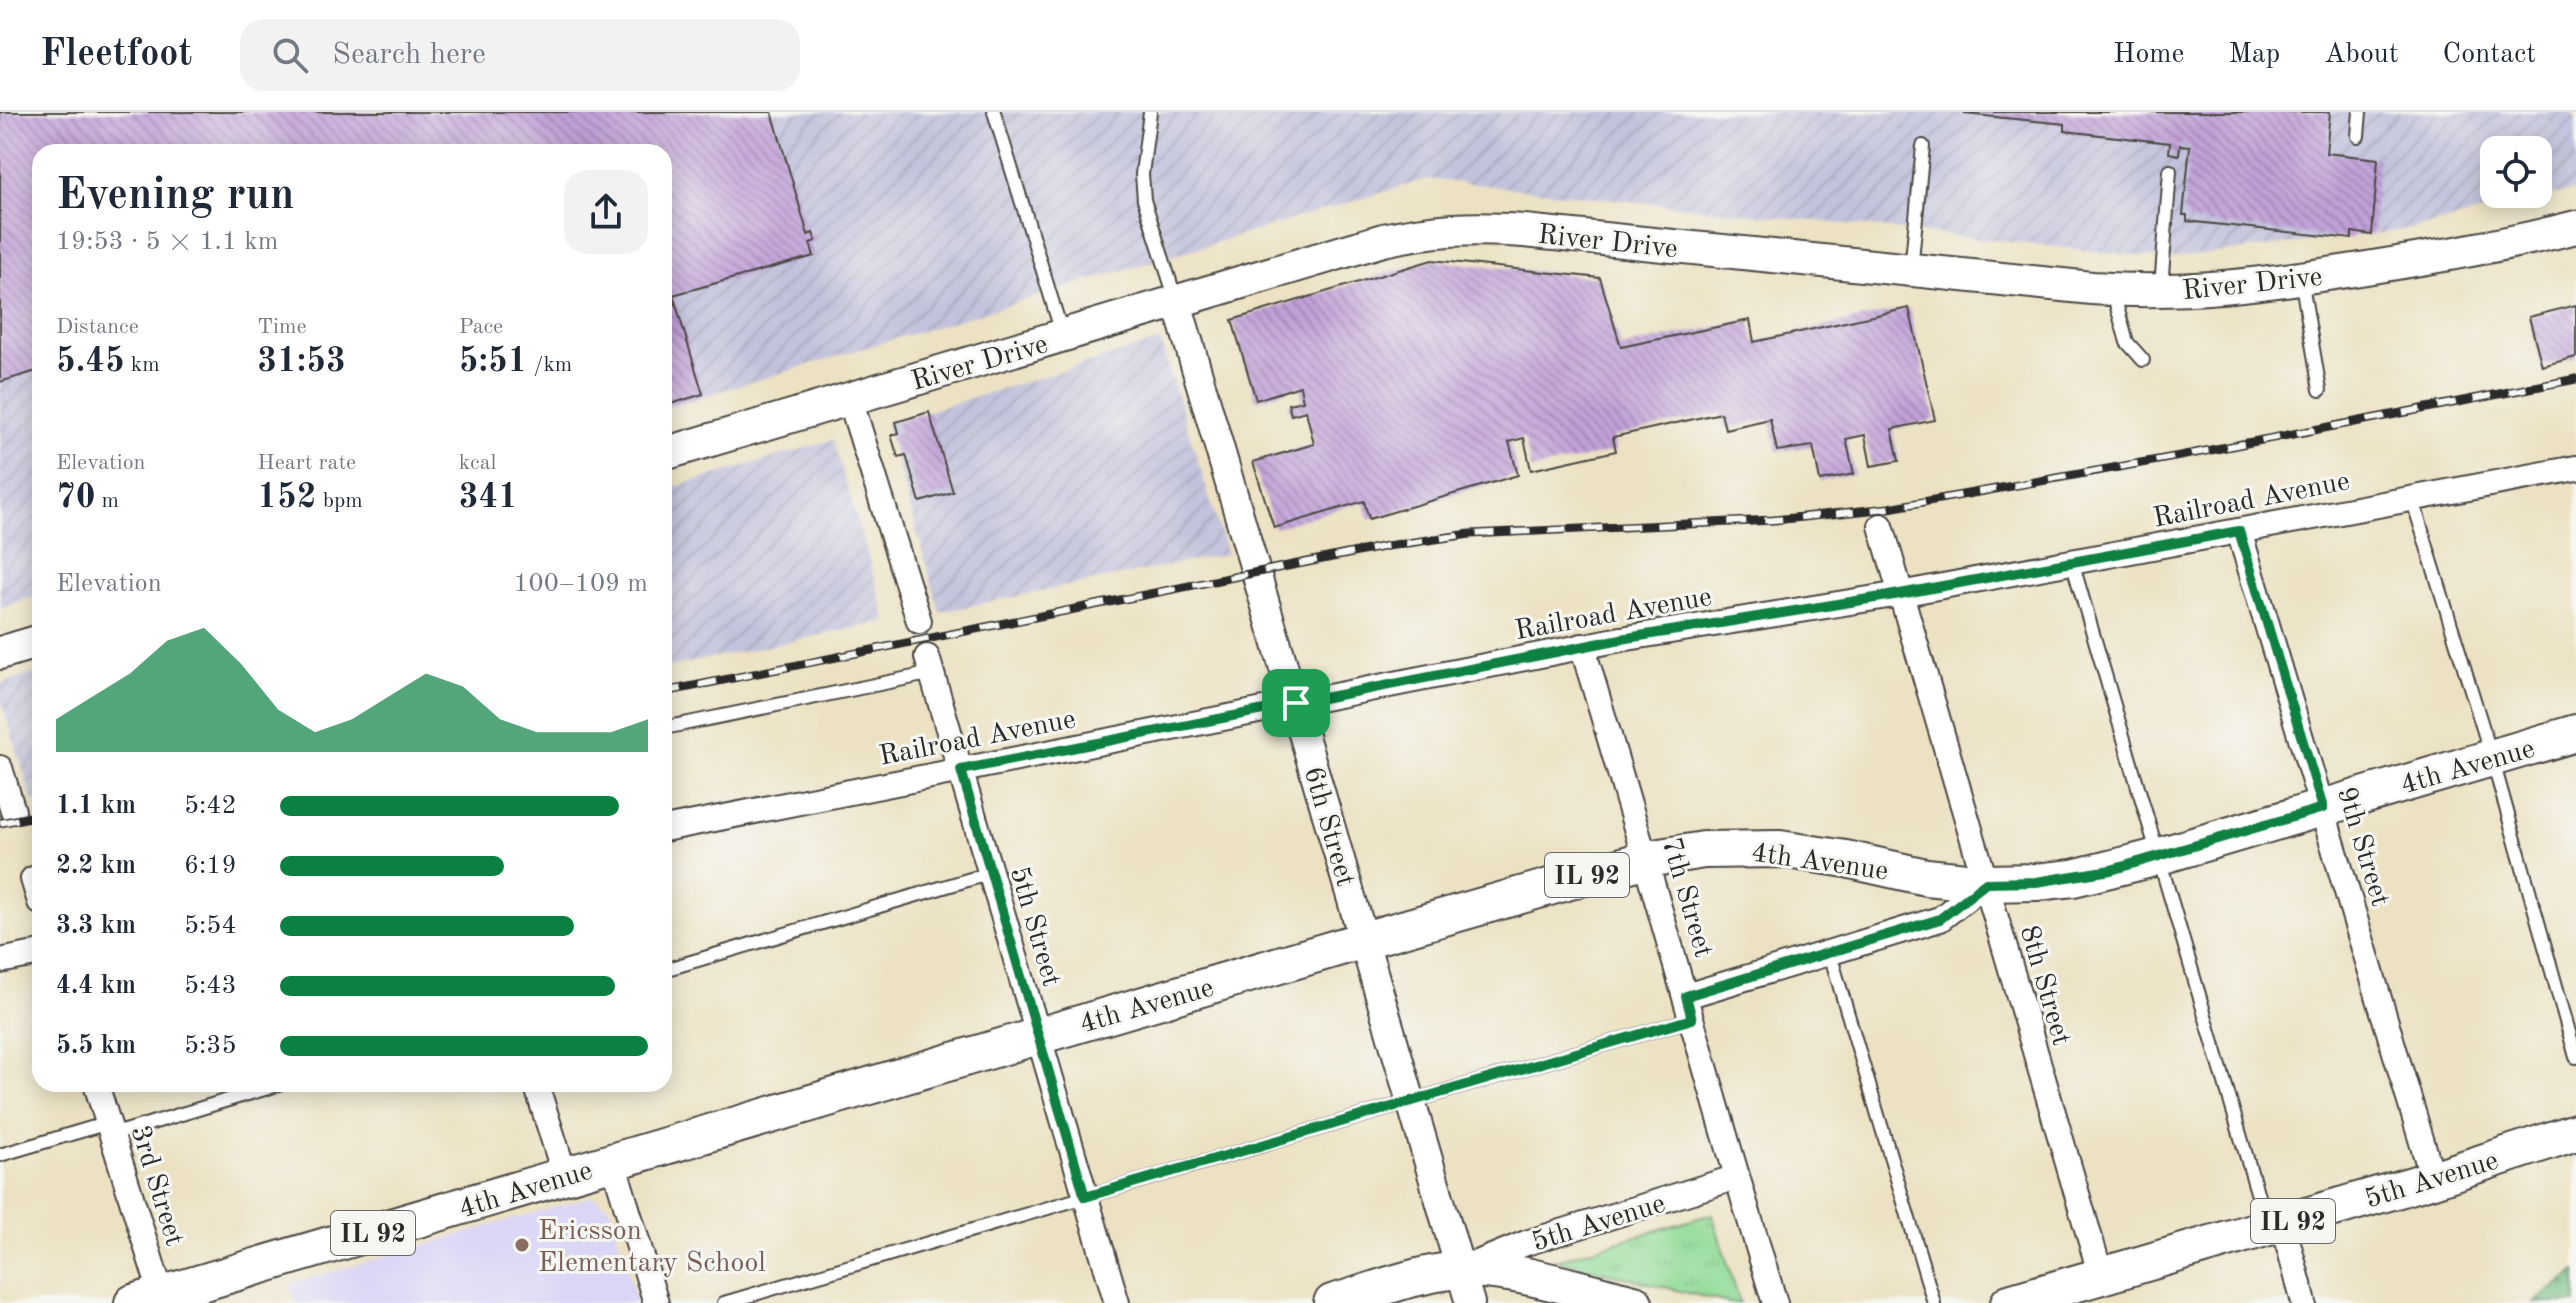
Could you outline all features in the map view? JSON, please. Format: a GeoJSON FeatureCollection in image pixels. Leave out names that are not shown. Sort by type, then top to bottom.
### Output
{"type":"FeatureCollection","features":[{"type":"Feature","properties":{"kind":"main road","name":"River Drive"},"geometry":{"type":"LineString","coordinates":[[672,452],[1383,240],[1427,230],[1477,228],[2113,290],[2161,292],[2301,278],[2503,246],[2576,227]]}},
{"type":"Feature","properties":{"kind":"main road"},"geometry":{"type":"LineString","coordinates":[[0,653],[32,643]]}},
{"type":"Feature","properties":{"kind":"main road","name":"4th Avenue"},"geometry":{"type":"LineString","coordinates":[[153,1300],[1364,940],[1647,859],[1704,850],[1780,849],[1846,859],[1926,877],[1986,883],[2073,878],[2158,856],[2576,733]]}},
{"type":"Feature","properties":{"kind":"main road","name":"5th Avenue"},"geometry":{"type":"LineString","coordinates":[[2009,1303],[2433,1179],[2576,1132]]}},
{"type":"Feature","properties":{"kind":"main road","name":"5th Avenue"},"geometry":{"type":"LineString","coordinates":[[1332,1303],[1430,1275],[1465,1286],[1510,1274],[1634,1303]]}},
{"type":"Feature","properties":{"kind":"street","name":"6th Street"},"geometry":{"type":"LineString","coordinates":[[1177,303],[1465,1286]]}},
{"type":"Feature","properties":{"kind":"street"},"geometry":{"type":"LineString","coordinates":[[850,399],[919,621]]}},
{"type":"Feature","properties":{"kind":"street","name":"Railroad Avenue"},"geometry":{"type":"LineString","coordinates":[[672,827],[1582,646],[1900,594],[2576,468]]}},
{"type":"Feature","properties":{"kind":"street","name":"8th Street"},"geometry":{"type":"LineString","coordinates":[[1881,526],[2101,1276]]}},
{"type":"Feature","properties":{"kind":"street","name":"9th Street"},"geometry":{"type":"LineString","coordinates":[[2239,531],[2433,1179]]}},
{"type":"Feature","properties":{"kind":"street","name":"7th Street"},"geometry":{"type":"LineString","coordinates":[[1582,646],[1775,1303]]}},
{"type":"Feature","properties":{"kind":"street","name":"5th Street"},"geometry":{"type":"LineString","coordinates":[[930,665],[1117,1303]]}},
{"type":"Feature","properties":{"kind":"street"},"geometry":{"type":"LineString","coordinates":[[0,768],[13,811]]}},
{"type":"Feature","properties":{"kind":"street"},"geometry":{"type":"LineString","coordinates":[[1689,1008],[1830,954],[1940,919],[1986,883]]}},
{"type":"Feature","properties":{"kind":"street"},"geometry":{"type":"LineString","coordinates":[[0,961],[32,955]]}},
{"type":"Feature","properties":{"kind":"street","name":"3rd Street"},"geometry":{"type":"LineString","coordinates":[[98,1092],[153,1300]]}},
{"type":"Feature","properties":{"kind":"street"},"geometry":{"type":"LineString","coordinates":[[539,1092],[565,1176]]}},
{"type":"Feature","properties":{"kind":"street"},"geometry":{"type":"LineString","coordinates":[[613,1162],[656,1303]]}},
{"type":"Feature","properties":{"kind":"street","name":"5th Avenue"},"geometry":{"type":"LineString","coordinates":[[1465,1286],[1526,1243],[1737,1177]]}},
{"type":"Feature","properties":{"kind":"street"},"geometry":{"type":"LineString","coordinates":[[2275,1226],[2304,1303]]}},
{"type":"Feature","properties":{"kind":"lane"},"geometry":{"type":"LineString","coordinates":[[994,112],[1062,336]]}},
{"type":"Feature","properties":{"kind":"lane"},"geometry":{"type":"LineString","coordinates":[[1150,112],[1142,174],[1144,200],[1177,303]]}},
{"type":"Feature","properties":{"kind":"lane"},"geometry":{"type":"LineString","coordinates":[[2358,136],[2360,112]]}},
{"type":"Feature","properties":{"kind":"lane"},"geometry":{"type":"LineString","coordinates":[[1911,270],[1923,146]]}},
{"type":"Feature","properties":{"kind":"lane"},"geometry":{"type":"LineString","coordinates":[[2161,292],[2170,171]]}},
{"type":"Feature","properties":{"kind":"lane"},"geometry":{"type":"LineString","coordinates":[[2301,278],[2320,390]]}},
{"type":"Feature","properties":{"kind":"lane"},"geometry":{"type":"LineString","coordinates":[[2113,290],[2127,342],[2143,360]]}},
{"type":"Feature","properties":{"kind":"lane"},"geometry":{"type":"LineString","coordinates":[[2412,498],[2492,758],[2576,1057]]}},
{"type":"Feature","properties":{"kind":"lane"},"geometry":{"type":"LineString","coordinates":[[2072,562],[2158,856],[2275,1226]]}},
{"type":"Feature","properties":{"kind":"lane"},"geometry":{"type":"LineString","coordinates":[[672,726],[930,665]]}},
{"type":"Feature","properties":{"kind":"lane"},"geometry":{"type":"LineString","coordinates":[[672,968],[991,873]]}},
{"type":"Feature","properties":{"kind":"lane"},"geometry":{"type":"LineString","coordinates":[[1830,954],[1934,1303]]}},
{"type":"Feature","properties":{"kind":"lane"},"geometry":{"type":"LineString","coordinates":[[724,1303],[1411,1102],[1689,1008]]}},
{"type":"Feature","properties":{"kind":"lane"},"geometry":{"type":"LineString","coordinates":[[0,1155],[251,1092]]}},
{"type":"Feature","properties":{"kind":"shaded area"},"geometry":{"type":"Polygon","coordinates":[[[0,112],[2570,112],[2576,118],[2576,190],[2552,196],[2552,136],[2480,136],[2480,208],[2500,208],[2412,229],[2169,259],[1427,179],[672,406],[672,144],[32,144],[32,597],[0,607],[0,112]]]}},
{"type":"Feature","properties":{"kind":"shaded area"},"geometry":{"type":"Polygon","coordinates":[[[1160,341],[1227,554],[940,612],[886,424],[1160,341]]]}},
{"type":"Feature","properties":{"kind":"shaded area"},"geometry":{"type":"Polygon","coordinates":[[[833,440],[887,621],[672,666],[672,488],[833,440]]]}},
{"type":"Feature","properties":{"kind":"shaded area"},"geometry":{"type":"Polygon","coordinates":[[[32,674],[32,799],[0,696],[0,684],[32,674]]]}},
{"type":"Feature","properties":{"kind":"shaded area","name":"Ericsson Elementary School"},"geometry":{"type":"Polygon","coordinates":[[[592,1196],[609,1206],[637,1303],[296,1303],[290,1284],[592,1196]]]}},
{"type":"Feature","properties":{"kind":"green space"},"geometry":{"type":"Polygon","coordinates":[[[1712,1214],[1740,1303],[1728,1303],[1556,1260],[1712,1214]]]}},
{"type":"Feature","properties":{"kind":"green space"},"geometry":{"type":"Polygon","coordinates":[[[2576,1271],[2576,1303],[2534,1303],[2576,1271]]]}},
{"type":"Feature","properties":{"kind":"building"},"geometry":{"type":"Polygon","coordinates":[[[0,112],[772,112],[808,235],[813,233],[816,241],[810,243],[814,256],[673,295],[703,394],[672,404],[672,144],[32,144],[32,372],[0,382],[0,112]]]}},
{"type":"Feature","properties":{"kind":"building"},"geometry":{"type":"Polygon","coordinates":[[[1965,112],[2330,112],[2326,153],[2378,159],[2372,235],[2352,232],[2352,239],[2187,221],[2187,215],[2183,215],[2190,146],[2180,145],[2179,155],[2169,153],[2170,143],[2065,131],[2065,124],[1965,112]]]}},
{"type":"Feature","properties":{"kind":"building"},"geometry":{"type":"Polygon","coordinates":[[[1432,260],[1600,278],[1621,347],[1750,320],[1754,342],[1909,308],[1935,420],[1892,429],[1899,461],[1871,466],[1865,435],[1846,439],[1854,474],[1820,481],[1813,446],[1777,451],[1770,419],[1725,429],[1721,413],[1613,437],[1616,451],[1531,470],[1524,438],[1509,442],[1518,475],[1369,519],[1364,501],[1274,528],[1253,462],[1314,444],[1306,411],[1291,415],[1288,404],[1303,401],[1300,386],[1256,400],[1232,320],[1432,260]]]}},
{"type":"Feature","properties":{"kind":"building"},"geometry":{"type":"Polygon","coordinates":[[[2576,305],[2576,357],[2542,366],[2529,317],[2576,305]]]}},
{"type":"Feature","properties":{"kind":"building"},"geometry":{"type":"Polygon","coordinates":[[[929,412],[953,492],[920,502],[906,455],[898,457],[891,435],[899,433],[896,422],[929,412]]]}},
{"type":"Feature","properties":{"kind":"railway"},"geometry":{"type":"LineString","coordinates":[[672,690],[1387,546],[1470,534],[1774,520],[1889,508],[2180,456],[2576,379]]}},
{"type":"Feature","properties":{"kind":"railway"},"geometry":{"type":"LineString","coordinates":[[0,823],[32,817]]}},
{"type":"Feature","properties":{"kind":"place","name":"Ericsson Elementary School"},"geometry":{"type":"Point","coordinates":[522,1245]}},
{"type":"Feature","properties":{"kind":"route"},"geometry":{"type":"LineString","coordinates":[[2239,531],[2323,808],[2111,870],[2036,882],[1986,883],[1940,919],[1686,996],[1692,1019],[1085,1197],[961,770],[1296,703],[1621,639],[1900,594],[2239,531]]}}]}
